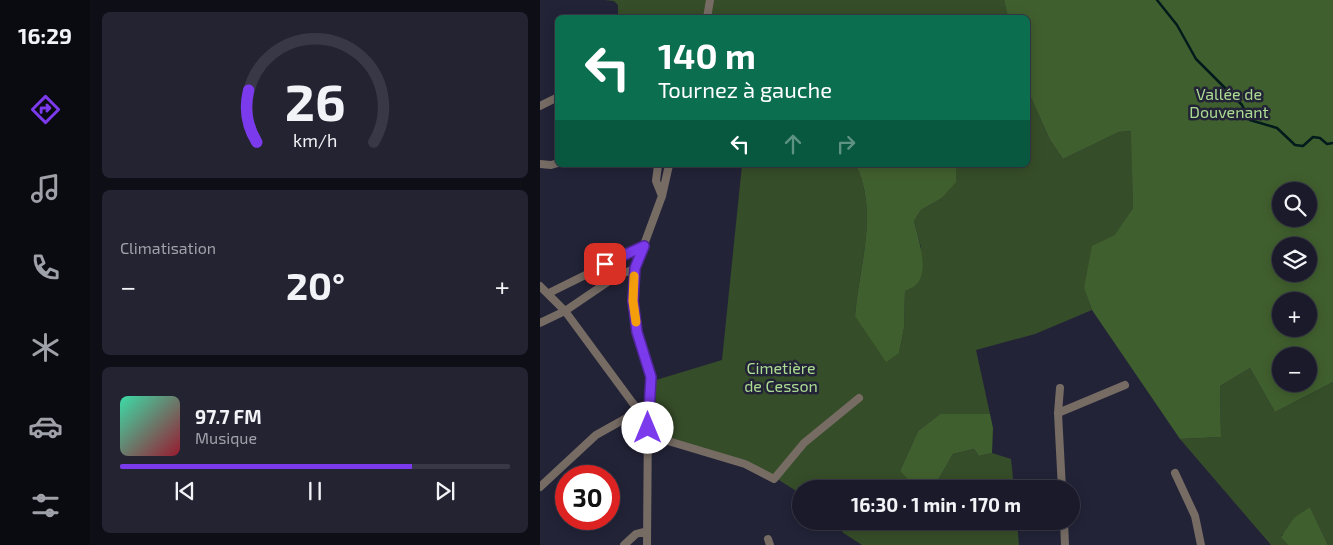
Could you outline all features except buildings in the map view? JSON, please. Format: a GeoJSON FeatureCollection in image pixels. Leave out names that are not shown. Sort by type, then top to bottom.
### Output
{"type":"FeatureCollection","features":[{"type":"Feature","properties":{"kind":"street"},"geometry":{"type":"LineString","coordinates":[[708,15],[710,0]]}},
{"type":"Feature","properties":{"kind":"street"},"geometry":{"type":"LineString","coordinates":[[540,106],[555,100]]}},
{"type":"Feature","properties":{"kind":"street"},"geometry":{"type":"LineString","coordinates":[[540,164],[555,164]]}},
{"type":"Feature","properties":{"kind":"street"},"geometry":{"type":"LineString","coordinates":[[658,167],[656,181],[662,196]]}},
{"type":"Feature","properties":{"kind":"street"},"geometry":{"type":"LineString","coordinates":[[647,545],[648,414],[651,377],[637,332],[633,301],[635,268],[662,196],[669,167]]}},
{"type":"Feature","properties":{"kind":"street"},"geometry":{"type":"LineString","coordinates":[[549,293],[644,246]]}},
{"type":"Feature","properties":{"kind":"street"},"geometry":{"type":"LineString","coordinates":[[540,323],[565,311],[618,274],[635,268]]}},
{"type":"Feature","properties":{"kind":"street"},"geometry":{"type":"LineString","coordinates":[[540,286],[565,311],[613,379],[639,411],[648,414]]}},
{"type":"Feature","properties":{"kind":"street"},"geometry":{"type":"LineString","coordinates":[[1058,413],[1125,385]]}},
{"type":"Feature","properties":{"kind":"street"},"geometry":{"type":"LineString","coordinates":[[1060,388],[1058,413],[1062,480]]}},
{"type":"Feature","properties":{"kind":"street"},"geometry":{"type":"LineString","coordinates":[[648,435],[745,464],[774,478],[804,443],[859,398]]}},
{"type":"Feature","properties":{"kind":"street"},"geometry":{"type":"LineString","coordinates":[[540,487],[596,435],[639,411]]}},
{"type":"Feature","properties":{"kind":"street"},"geometry":{"type":"LineString","coordinates":[[1175,474],[1195,516],[1201,545]]}},
{"type":"Feature","properties":{"kind":"street"},"geometry":{"type":"LineString","coordinates":[[1064,530],[1065,545]]}},
{"type":"Feature","properties":{"kind":"street"},"geometry":{"type":"LineString","coordinates":[[624,545],[636,534],[647,531]]}},
{"type":"Feature","properties":{"kind":"green space"},"geometry":{"type":"Polygon","coordinates":[[[604,0],[1004,0],[1008,15],[618,15],[618,5],[614,1],[604,0]]]}},
{"type":"Feature","properties":{"kind":"green space","name":"Vallée de Douvenant"},"geometry":{"type":"Polygon","coordinates":[[[1004,0],[1333,0],[1333,382],[1317,390],[1317,347],[1272,347],[1272,392],[1314,392],[1275,412],[1250,368],[1220,386],[1221,437],[1180,439],[1092,310],[1084,288],[1092,246],[1115,235],[1133,208],[1131,131],[1119,132],[1063,159],[1050,140],[1030,95],[1030,15],[1008,15],[1004,0]]]}},
{"type":"Feature","properties":{"kind":"green space","name":"Cimetière de Cesson"},"geometry":{"type":"Polygon","coordinates":[[[1030,95],[1050,140],[1063,159],[1119,132],[1132,131],[1133,208],[1084,287],[1092,310],[1035,334],[976,350],[990,414],[940,414],[918,431],[900,471],[919,480],[792,480],[792,488],[763,470],[654,434],[656,380],[722,360],[742,167],[857,167],[863,183],[867,221],[855,316],[899,353],[904,328],[905,291],[917,284],[921,247],[914,221],[921,210],[942,198],[955,182],[956,167],[1030,167],[1030,95]]]}},
{"type":"Feature","properties":{"kind":"green space"},"geometry":{"type":"Polygon","coordinates":[[[857,167],[956,167],[956,182],[942,198],[921,210],[914,221],[922,254],[922,272],[916,285],[905,291],[904,328],[899,353],[886,362],[855,316],[866,240],[866,202],[863,183],[857,167]]]}},
{"type":"Feature","properties":{"kind":"green space"},"geometry":{"type":"Polygon","coordinates":[[[1250,368],[1275,412],[1317,392],[1333,382],[1333,545],[1328,545],[1310,507],[1281,536],[1288,545],[1271,545],[1180,439],[1221,437],[1220,386],[1250,368]]]}},
{"type":"Feature","properties":{"kind":"green space"},"geometry":{"type":"Polygon","coordinates":[[[940,414],[990,414],[993,428],[992,453],[979,456],[974,449],[953,454],[938,480],[909,480],[900,471],[918,431],[940,414]]]}},
{"type":"Feature","properties":{"kind":"green space"},"geometry":{"type":"Polygon","coordinates":[[[974,449],[979,456],[992,453],[1011,459],[1013,480],[938,480],[953,454],[974,449]]]}},
{"type":"Feature","properties":{"kind":"green space"},"geometry":{"type":"Polygon","coordinates":[[[1310,507],[1328,545],[1288,545],[1281,537],[1294,518],[1310,507]]]}},
{"type":"Feature","properties":{"kind":"green space"},"geometry":{"type":"Polygon","coordinates":[[[844,530],[1018,530],[1019,545],[862,545],[842,532],[844,530]]]}},
{"type":"Feature","properties":{"kind":"waterway"},"geometry":{"type":"LineString","coordinates":[[1157,0],[1177,25],[1196,59],[1242,105],[1250,120],[1277,128],[1295,145],[1303,146],[1313,137],[1320,138],[1327,144],[1333,143]]}},
{"type":"Feature","properties":{"kind":"slow traffic"},"geometry":{"type":"LineString","coordinates":[[634,276],[633,301],[636,322]]}},
{"type":"Feature","properties":{"kind":"route"},"geometry":{"type":"LineString","coordinates":[[605,264],[644,246],[635,268],[633,301],[637,332],[651,377],[648,402],[648,428]]}}]}
